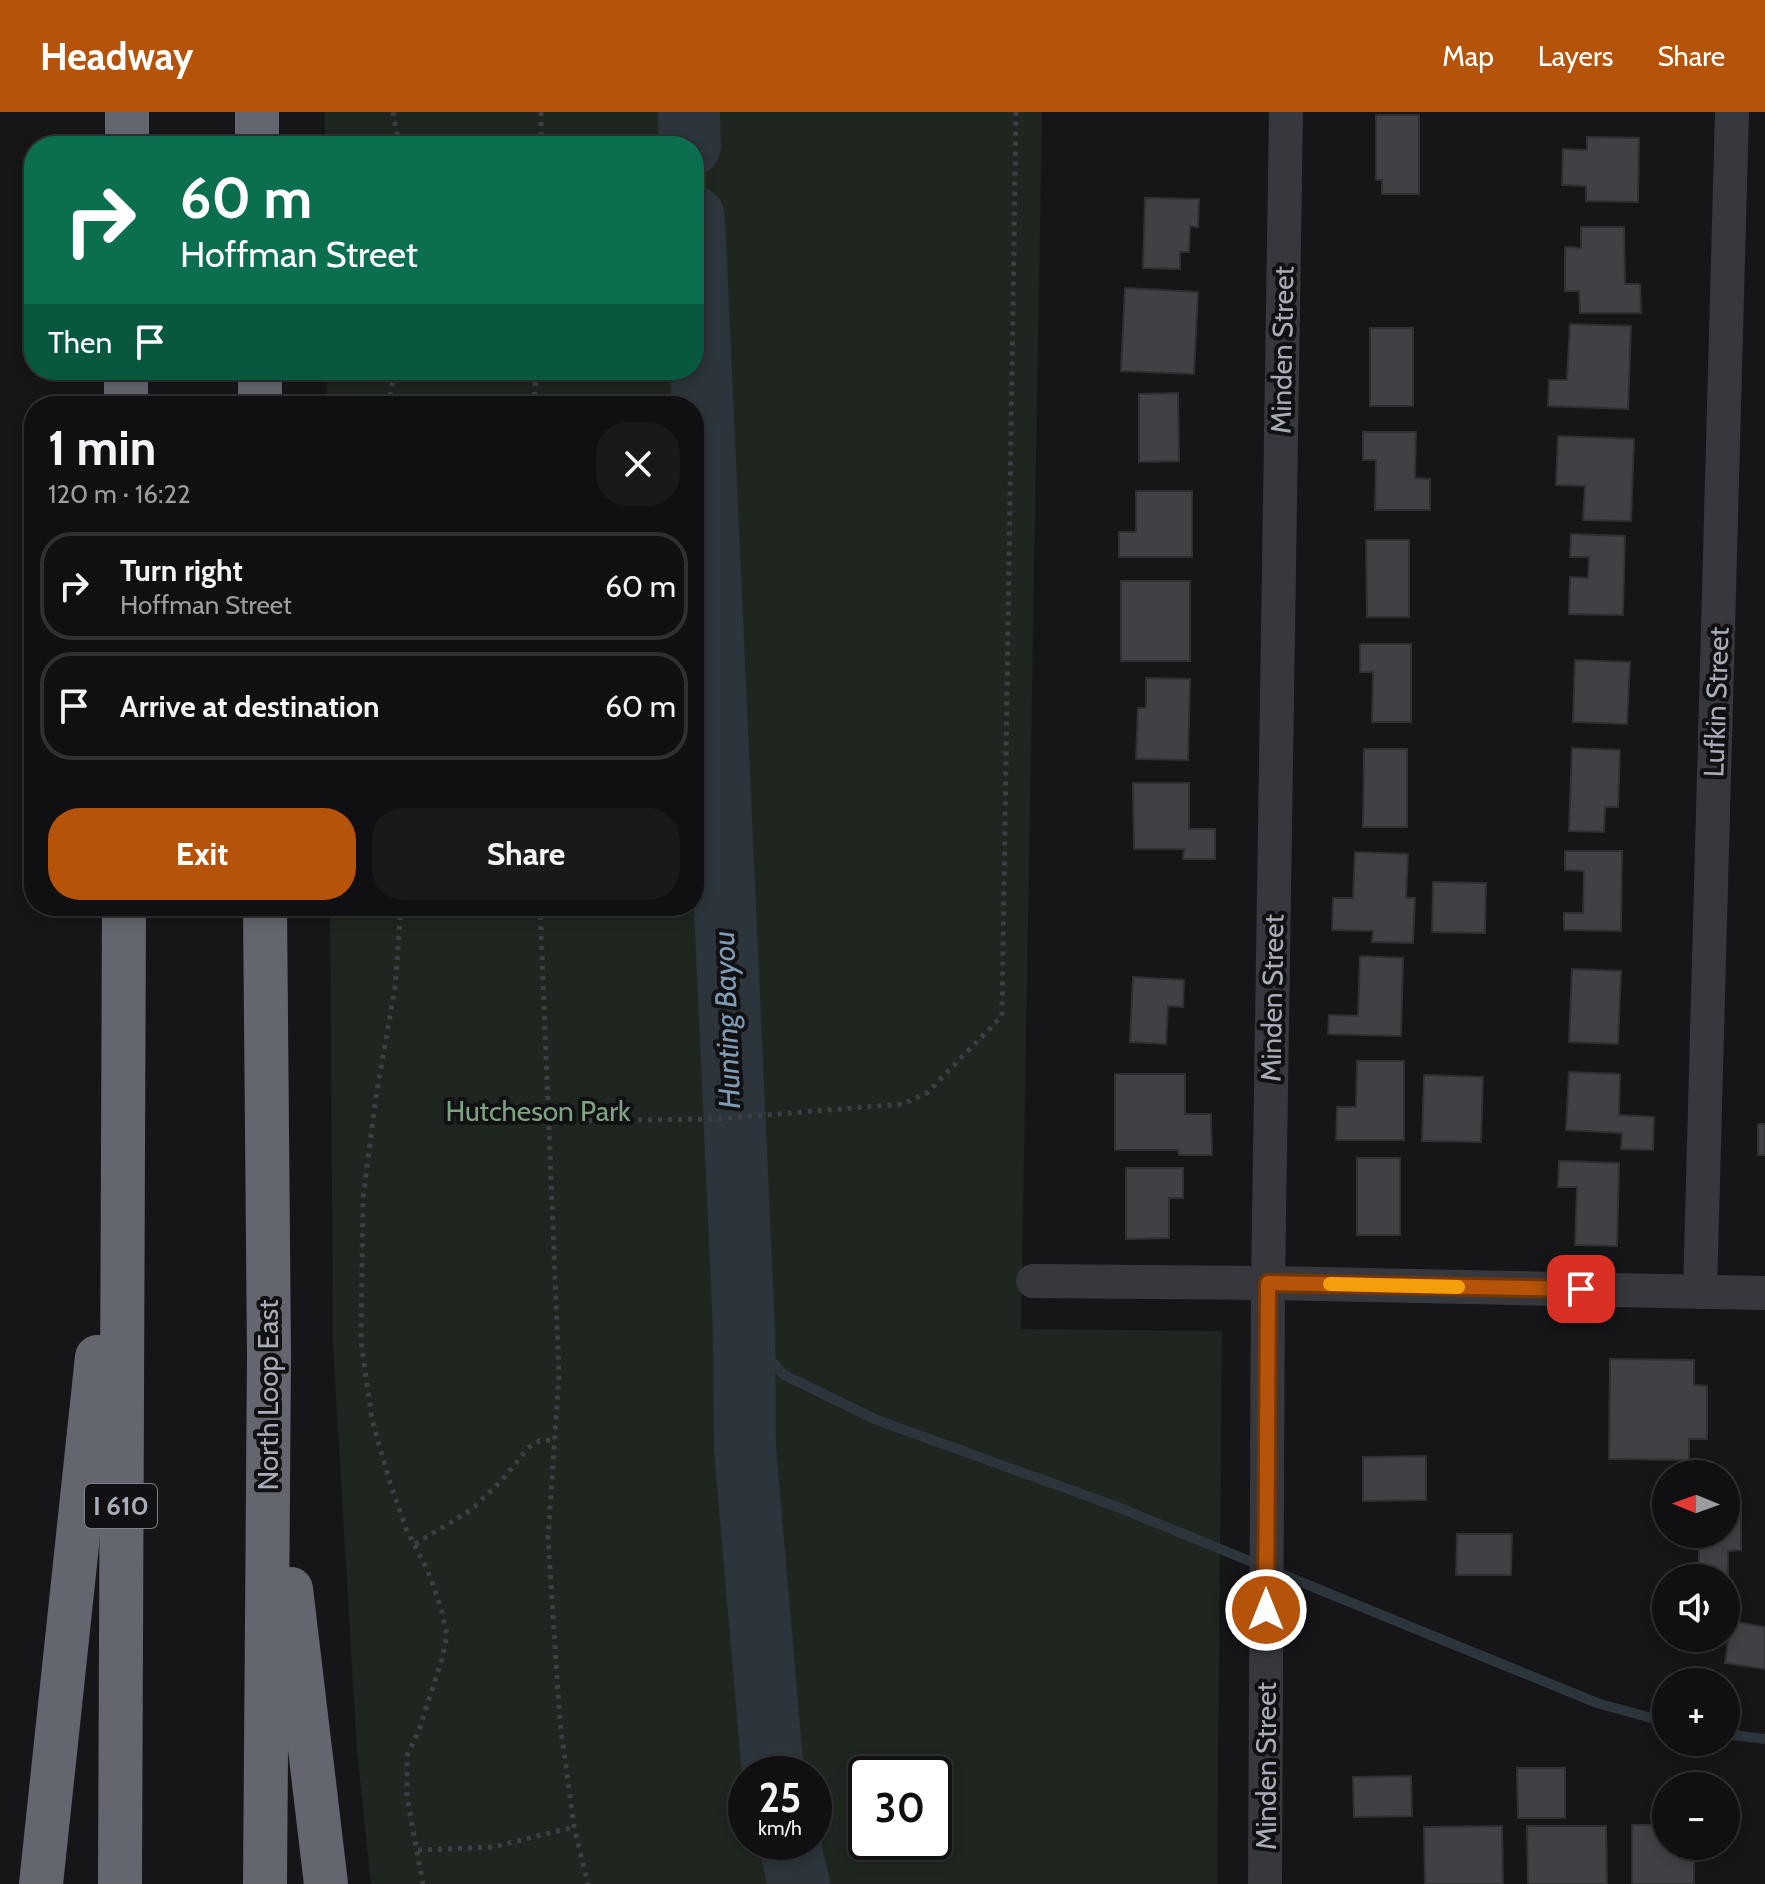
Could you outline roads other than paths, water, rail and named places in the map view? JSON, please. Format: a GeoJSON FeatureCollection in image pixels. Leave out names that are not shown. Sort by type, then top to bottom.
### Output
{"type":"FeatureCollection","features":[{"type":"Feature","properties":{"kind":"highway"},"geometry":{"type":"LineString","coordinates":[[127,112],[127,136]]}},
{"type":"Feature","properties":{"kind":"highway"},"geometry":{"type":"LineString","coordinates":[[257,112],[257,136]]}},
{"type":"Feature","properties":{"kind":"highway","name":"I 610"},"geometry":{"type":"LineString","coordinates":[[120,1884],[124,916]]}},
{"type":"Feature","properties":{"kind":"highway","name":"North Loop East"},"geometry":{"type":"LineString","coordinates":[[265,916],[269,1355],[265,1884]]}},
{"type":"Feature","properties":{"kind":"highway"},"geometry":{"type":"LineString","coordinates":[[41,1884],[123,1128]]}},
{"type":"Feature","properties":{"kind":"highway"},"geometry":{"type":"LineString","coordinates":[[269,1355],[291,1591],[326,1884]]}},
{"type":"Feature","properties":{"kind":"street","name":"Minden Street"},"geometry":{"type":"LineString","coordinates":[[1265,1884],[1268,1283],[1286,112]]}},
{"type":"Feature","properties":{"kind":"street","name":"Lufkin Street"},"geometry":{"type":"LineString","coordinates":[[1700,1292],[1732,112]]}},
{"type":"Feature","properties":{"kind":"street"},"geometry":{"type":"LineString","coordinates":[[1033,1281],[1765,1293]]}},
{"type":"Feature","properties":{"kind":"waterway","name":"Hunting Bayou"},"geometry":{"type":"LineString","coordinates":[[689,112],[690,136]]}},
{"type":"Feature","properties":{"kind":"waterway","name":"Hunting Bayou"},"geometry":{"type":"LineString","coordinates":[[701,380],[702,396]]}},
{"type":"Feature","properties":{"kind":"waterway","name":"Hunting Bayou"},"geometry":{"type":"LineString","coordinates":[[704,440],[744,1330],[745,1448],[771,1756]]}},
{"type":"Feature","properties":{"kind":"waterway"},"geometry":{"type":"LineString","coordinates":[[744,1330],[784,1375],[877,1420],[1115,1506],[1597,1703],[1652,1718]]}},
{"type":"Feature","properties":{"kind":"waterway"},"geometry":{"type":"LineString","coordinates":[[1740,1736],[1765,1739]]}},
{"type":"Feature","properties":{"kind":"waterway","name":"Hunting Bayou"},"geometry":{"type":"LineString","coordinates":[[793,1860],[799,1884]]}},
{"type":"Feature","properties":{"kind":"park label","name":"Hutcheson Park"},"geometry":{"type":"Point","coordinates":[538,1111]}}]}
